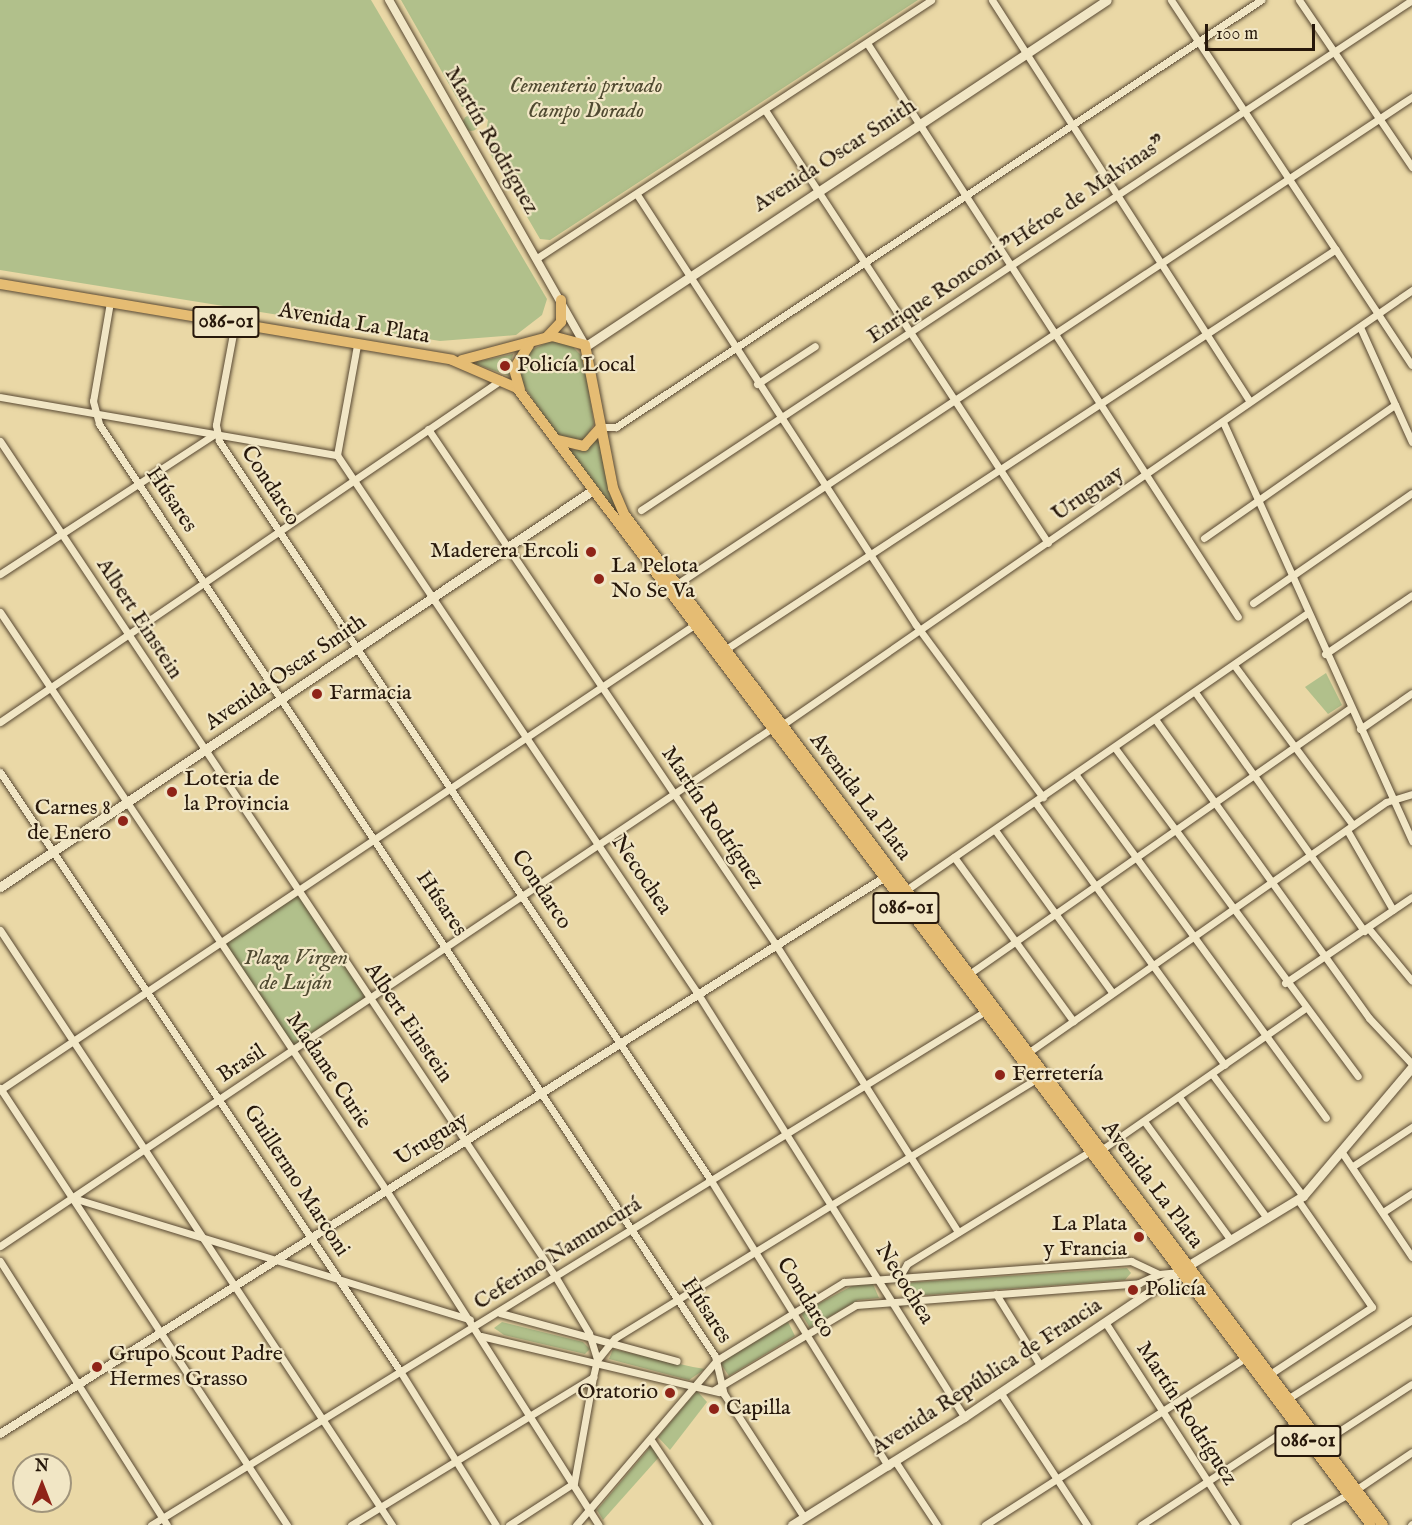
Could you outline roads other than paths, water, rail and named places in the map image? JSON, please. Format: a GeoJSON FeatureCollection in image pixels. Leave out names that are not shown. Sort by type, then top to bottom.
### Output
{"type":"FeatureCollection","features":[{"type":"Feature","properties":{"kind":"main road","name":"Avenida Oscar Smith"},"geometry":{"type":"LineString","coordinates":[[585,346],[1107,0]]}},
{"type":"Feature","properties":{"kind":"main road","name":"Avenida La Plata"},"geometry":{"type":"LineString","coordinates":[[0,285],[452,360],[502,379],[521,392],[694,625],[906,890],[1289,1398],[1321,1443],[1371,1525]]}},
{"type":"Feature","properties":{"kind":"main road"},"geometry":{"type":"LineString","coordinates":[[547,337],[561,322],[561,300]]}},
{"type":"Feature","properties":{"kind":"main road","name":"Avenida La Plata"},"geometry":{"type":"LineString","coordinates":[[452,360],[534,342],[547,337],[568,337],[585,346],[618,502],[726,649],[777,727],[884,878],[1177,1272],[1295,1424],[1383,1525]]}},
{"type":"Feature","properties":{"kind":"main road"},"geometry":{"type":"LineString","coordinates":[[521,392],[515,365],[534,342]]}},
{"type":"Feature","properties":{"kind":"main road"},"geometry":{"type":"LineString","coordinates":[[551,433],[580,447],[601,427]]}},
{"type":"Feature","properties":{"kind":"main road","name":"Avenida Oscar Smith"},"geometry":{"type":"LineString","coordinates":[[0,887],[205,752],[593,490]]}},
{"type":"Feature","properties":{"kind":"main road","name":"Avenida República de Francia"},"geometry":{"type":"LineString","coordinates":[[792,1525],[964,1417],[1188,1264],[1300,1198],[1342,1154],[1412,1066]]}},
{"type":"Feature","properties":{"kind":"street","name":"Martín Rodríguez"},"geometry":{"type":"LineString","coordinates":[[389,0],[585,346]]}},
{"type":"Feature","properties":{"kind":"street"},"geometry":{"type":"LineString","coordinates":[[537,258],[638,196],[931,0]]}},
{"type":"Feature","properties":{"kind":"street"},"geometry":{"type":"LineString","coordinates":[[992,0],[1250,400]]}},
{"type":"Feature","properties":{"kind":"street"},"geometry":{"type":"LineString","coordinates":[[1170,0],[1412,365]]}},
{"type":"Feature","properties":{"kind":"street"},"geometry":{"type":"LineString","coordinates":[[601,427],[616,427],[1261,0]]}},
{"type":"Feature","properties":{"kind":"street"},"geometry":{"type":"LineString","coordinates":[[1299,0],[1412,167]]}},
{"type":"Feature","properties":{"kind":"street","name":"Enrique Ronconi \"Héroe de Malvinas\""},"geometry":{"type":"LineString","coordinates":[[641,510],[1412,0]]}},
{"type":"Feature","properties":{"kind":"street"},"geometry":{"type":"LineString","coordinates":[[867,43],[1053,337],[1238,617]]}},
{"type":"Feature","properties":{"kind":"street"},"geometry":{"type":"LineString","coordinates":[[677,584],[954,403],[1412,97]]}},
{"type":"Feature","properties":{"kind":"street"},"geometry":{"type":"LineString","coordinates":[[765,110],[954,403],[1048,543]]}},
{"type":"Feature","properties":{"kind":"street"},"geometry":{"type":"LineString","coordinates":[[638,196],[779,419],[870,556],[1043,797]]}},
{"type":"Feature","properties":{"kind":"street"},"geometry":{"type":"LineString","coordinates":[[726,649],[1100,406],[1336,249]]}},
{"type":"Feature","properties":{"kind":"street","name":"Uruguay"},"geometry":{"type":"LineString","coordinates":[[777,727],[1144,477],[1223,422],[1250,400],[1412,290]]}},
{"type":"Feature","properties":{"kind":"street"},"geometry":{"type":"LineString","coordinates":[[94,412],[110,302]]}},
{"type":"Feature","properties":{"kind":"street","name":"Condarco"},"geometry":{"type":"LineString","coordinates":[[235,323],[216,433],[277,531],[452,789],[710,1179],[806,1334],[891,1463],[937,1525]]}},
{"type":"Feature","properties":{"kind":"street"},"geometry":{"type":"LineString","coordinates":[[1359,327],[1412,442]]}},
{"type":"Feature","properties":{"kind":"street"},"geometry":{"type":"LineString","coordinates":[[0,397],[337,455],[357,345]]}},
{"type":"Feature","properties":{"kind":"street"},"geometry":{"type":"LineString","coordinates":[[757,384],[815,346]]}},
{"type":"Feature","properties":{"kind":"street"},"geometry":{"type":"LineString","coordinates":[[0,722],[502,379]]}},
{"type":"Feature","properties":{"kind":"street"},"geometry":{"type":"LineString","coordinates":[[1204,538],[1395,405]]}},
{"type":"Feature","properties":{"kind":"street","name":"Húsares"},"geometry":{"type":"LineString","coordinates":[[94,412],[138,484],[448,947],[717,1360],[724,1394],[804,1517]]}},
{"type":"Feature","properties":{"kind":"street"},"geometry":{"type":"LineString","coordinates":[[1223,422],[1325,654],[1412,841]]}},
{"type":"Feature","properties":{"kind":"street","name":"Martín Rodríguez"},"geometry":{"type":"LineString","coordinates":[[428,429],[776,945],[958,1232]]}},
{"type":"Feature","properties":{"kind":"street"},"geometry":{"type":"LineString","coordinates":[[0,574],[216,433]]}},
{"type":"Feature","properties":{"kind":"street","name":"Albert Einstein"},"geometry":{"type":"LineString","coordinates":[[0,441],[555,1276],[593,1339],[597,1360]]}},
{"type":"Feature","properties":{"kind":"street","name":"Necochea"},"geometry":{"type":"LineString","coordinates":[[337,455],[528,737],[788,1132],[964,1417]]}},
{"type":"Feature","properties":{"kind":"street"},"geometry":{"type":"LineString","coordinates":[[1253,603],[1412,493]]}},
{"type":"Feature","properties":{"kind":"street"},"geometry":{"type":"LineString","coordinates":[[1325,654],[1412,595]]}},
{"type":"Feature","properties":{"kind":"street","name":"Madame Curie"},"geometry":{"type":"LineString","coordinates":[[0,612],[476,1327],[599,1525]]}},
{"type":"Feature","properties":{"kind":"street"},"geometry":{"type":"LineString","coordinates":[[906,890],[1308,613]]}},
{"type":"Feature","properties":{"kind":"street"},"geometry":{"type":"LineString","coordinates":[[287,1525],[162,1330],[0,1089],[222,943],[694,625]]}},
{"type":"Feature","properties":{"kind":"street"},"geometry":{"type":"LineString","coordinates":[[1234,665],[1350,827],[1393,910]]}},
{"type":"Feature","properties":{"kind":"street"},"geometry":{"type":"LineString","coordinates":[[1195,692],[1367,930],[1412,981]]}},
{"type":"Feature","properties":{"kind":"street"},"geometry":{"type":"LineString","coordinates":[[1360,729],[1412,693]]}},
{"type":"Feature","properties":{"kind":"street"},"geometry":{"type":"LineString","coordinates":[[969,974],[1135,855],[1350,708]]}},
{"type":"Feature","properties":{"kind":"street"},"geometry":{"type":"LineString","coordinates":[[1155,720],[1324,957],[1412,1066]]}},
{"type":"Feature","properties":{"kind":"street","name":"Brasil"},"geometry":{"type":"LineString","coordinates":[[0,1246],[777,727]]}},
{"type":"Feature","properties":{"kind":"street"},"geometry":{"type":"LineString","coordinates":[[1115,748],[1304,1010],[1358,1076]]}},
{"type":"Feature","properties":{"kind":"street","name":"Guillermo Marconi"},"geometry":{"type":"LineString","coordinates":[[0,772],[312,1237],[400,1371],[496,1525]]}},
{"type":"Feature","properties":{"kind":"street"},"geometry":{"type":"LineString","coordinates":[[1076,775],[1264,1038],[1326,1118]]}},
{"type":"Feature","properties":{"kind":"street"},"geometry":{"type":"LineString","coordinates":[[1029,1052],[1350,827],[1393,801],[1412,794]]}},
{"type":"Feature","properties":{"kind":"street"},"geometry":{"type":"LineString","coordinates":[[1035,802],[1225,1065]]}},
{"type":"Feature","properties":{"kind":"street"},"geometry":{"type":"LineString","coordinates":[[995,830],[1112,992]]}},
{"type":"Feature","properties":{"kind":"street"},"geometry":{"type":"LineString","coordinates":[[954,857],[1073,1021]]}},
{"type":"Feature","properties":{"kind":"street","name":"Uruguay"},"geometry":{"type":"LineString","coordinates":[[0,1434],[236,1283],[884,878]]}},
{"type":"Feature","properties":{"kind":"street"},"geometry":{"type":"LineString","coordinates":[[1285,983],[1367,930],[1412,897]]}},
{"type":"Feature","properties":{"kind":"street"},"geometry":{"type":"LineString","coordinates":[[0,930],[236,1283],[392,1525]]}},
{"type":"Feature","properties":{"kind":"street"},"geometry":{"type":"LineString","coordinates":[[1101,1150],[1304,1010]]}},
{"type":"Feature","properties":{"kind":"street","name":"Ceferino Namuncurá"},"geometry":{"type":"LineString","coordinates":[[151,1525],[250,1467],[400,1371],[500,1313],[710,1179],[984,1012]]}},
{"type":"Feature","properties":{"kind":"street"},"geometry":{"type":"LineString","coordinates":[[1212,1074],[1300,1198],[1372,1307],[1270,1374]]}},
{"type":"Feature","properties":{"kind":"street"},"geometry":{"type":"LineString","coordinates":[[509,1525],[574,1483],[597,1360],[608,1344],[1035,1080]]}},
{"type":"Feature","properties":{"kind":"street"},"geometry":{"type":"LineString","coordinates":[[1179,1097],[1267,1218]]}},
{"type":"Feature","properties":{"kind":"street"},"geometry":{"type":"LineString","coordinates":[[1143,1121],[1230,1239]]}},
{"type":"Feature","properties":{"kind":"street"},"geometry":{"type":"LineString","coordinates":[[1353,1166],[1412,1127]]}},
{"type":"Feature","properties":{"kind":"street"},"geometry":{"type":"LineString","coordinates":[[900,1276],[903,1267],[1089,1152]]}},
{"type":"Feature","properties":{"kind":"street"},"geometry":{"type":"LineString","coordinates":[[1342,1154],[1353,1166],[1412,1257]]}},
{"type":"Feature","properties":{"kind":"street"},"geometry":{"type":"LineString","coordinates":[[1383,1212],[1412,1193]]}},
{"type":"Feature","properties":{"kind":"street"},"geometry":{"type":"LineString","coordinates":[[73,1198],[341,1282],[470,1319]]}},
{"type":"Feature","properties":{"kind":"street"},"geometry":{"type":"LineString","coordinates":[[0,1261],[168,1525]]}},
{"type":"Feature","properties":{"kind":"street"},"geometry":{"type":"LineString","coordinates":[[576,1525],[717,1360],[844,1282],[900,1276],[1131,1262],[1160,1274]]}},
{"type":"Feature","properties":{"kind":"street"},"geometry":{"type":"LineString","coordinates":[[714,1390],[856,1305],[1139,1283],[1160,1274],[1177,1272]]}},
{"type":"Feature","properties":{"kind":"street"},"geometry":{"type":"LineString","coordinates":[[996,1294],[1040,1365]]}},
{"type":"Feature","properties":{"kind":"street"},"geometry":{"type":"LineString","coordinates":[[500,1313],[677,1361]]}},
{"type":"Feature","properties":{"kind":"street"},"geometry":{"type":"LineString","coordinates":[[1289,1398],[1412,1320]]}},
{"type":"Feature","properties":{"kind":"street","name":"Martín Rodríguez"},"geometry":{"type":"LineString","coordinates":[[1105,1322],[1236,1525]]}},
{"type":"Feature","properties":{"kind":"street"},"geometry":{"type":"LineString","coordinates":[[481,1336],[597,1360],[724,1394]]}},
{"type":"Feature","properties":{"kind":"street"},"geometry":{"type":"LineString","coordinates":[[985,1525],[1245,1358]]}},
{"type":"Feature","properties":{"kind":"street"},"geometry":{"type":"LineString","coordinates":[[351,1525],[455,1459],[593,1377]]}},
{"type":"Feature","properties":{"kind":"street"},"geometry":{"type":"LineString","coordinates":[[1321,1443],[1412,1384]]}},
{"type":"Feature","properties":{"kind":"street"},"geometry":{"type":"LineString","coordinates":[[1000,1392],[1087,1525]]}},
{"type":"Feature","properties":{"kind":"street"},"geometry":{"type":"LineString","coordinates":[[1141,1525],[1295,1424]]}},
{"type":"Feature","properties":{"kind":"street"},"geometry":{"type":"LineString","coordinates":[[651,1440],[708,1525]]}},
{"type":"Feature","properties":{"kind":"street"},"geometry":{"type":"LineString","coordinates":[[1295,1525],[1352,1492],[1412,1452]]}},
{"type":"Feature","properties":{"kind":"place","name":"Policía Local"},"geometry":{"type":"Point","coordinates":[505,366]}},
{"type":"Feature","properties":{"kind":"place","name":"Maderera Ercoli"},"geometry":{"type":"Point","coordinates":[591,552]}},
{"type":"Feature","properties":{"kind":"place","name":"La Pelota No Se Va"},"geometry":{"type":"Point","coordinates":[599,579]}},
{"type":"Feature","properties":{"kind":"place","name":"Farmacia"},"geometry":{"type":"Point","coordinates":[317,694]}},
{"type":"Feature","properties":{"kind":"place","name":"Loteria de la Provincia"},"geometry":{"type":"Point","coordinates":[172,792]}},
{"type":"Feature","properties":{"kind":"place","name":"Carnes 8 de Enero"},"geometry":{"type":"Point","coordinates":[123,821]}},
{"type":"Feature","properties":{"kind":"place","name":"Ferretería"},"geometry":{"type":"Point","coordinates":[1000,1075]}},
{"type":"Feature","properties":{"kind":"place","name":"La Plata y Francia"},"geometry":{"type":"Point","coordinates":[1139,1237]}},
{"type":"Feature","properties":{"kind":"place","name":"Policía"},"geometry":{"type":"Point","coordinates":[1133,1290]}},
{"type":"Feature","properties":{"kind":"place","name":"Grupo Scout Padre Hermes Grasso"},"geometry":{"type":"Point","coordinates":[97,1367]}},
{"type":"Feature","properties":{"kind":"place","name":"Oratorio"},"geometry":{"type":"Point","coordinates":[670,1393]}},
{"type":"Feature","properties":{"kind":"place","name":"Capilla"},"geometry":{"type":"Point","coordinates":[714,1409]}},
{"type":"Feature","properties":{"kind":"park label","name":"Cementerio privado Campo Dorado"},"geometry":{"type":"Point","coordinates":[586,98]}},
{"type":"Feature","properties":{"kind":"park label","name":"Plaza Virgen de Luján"},"geometry":{"type":"Point","coordinates":[296,970]}}]}
